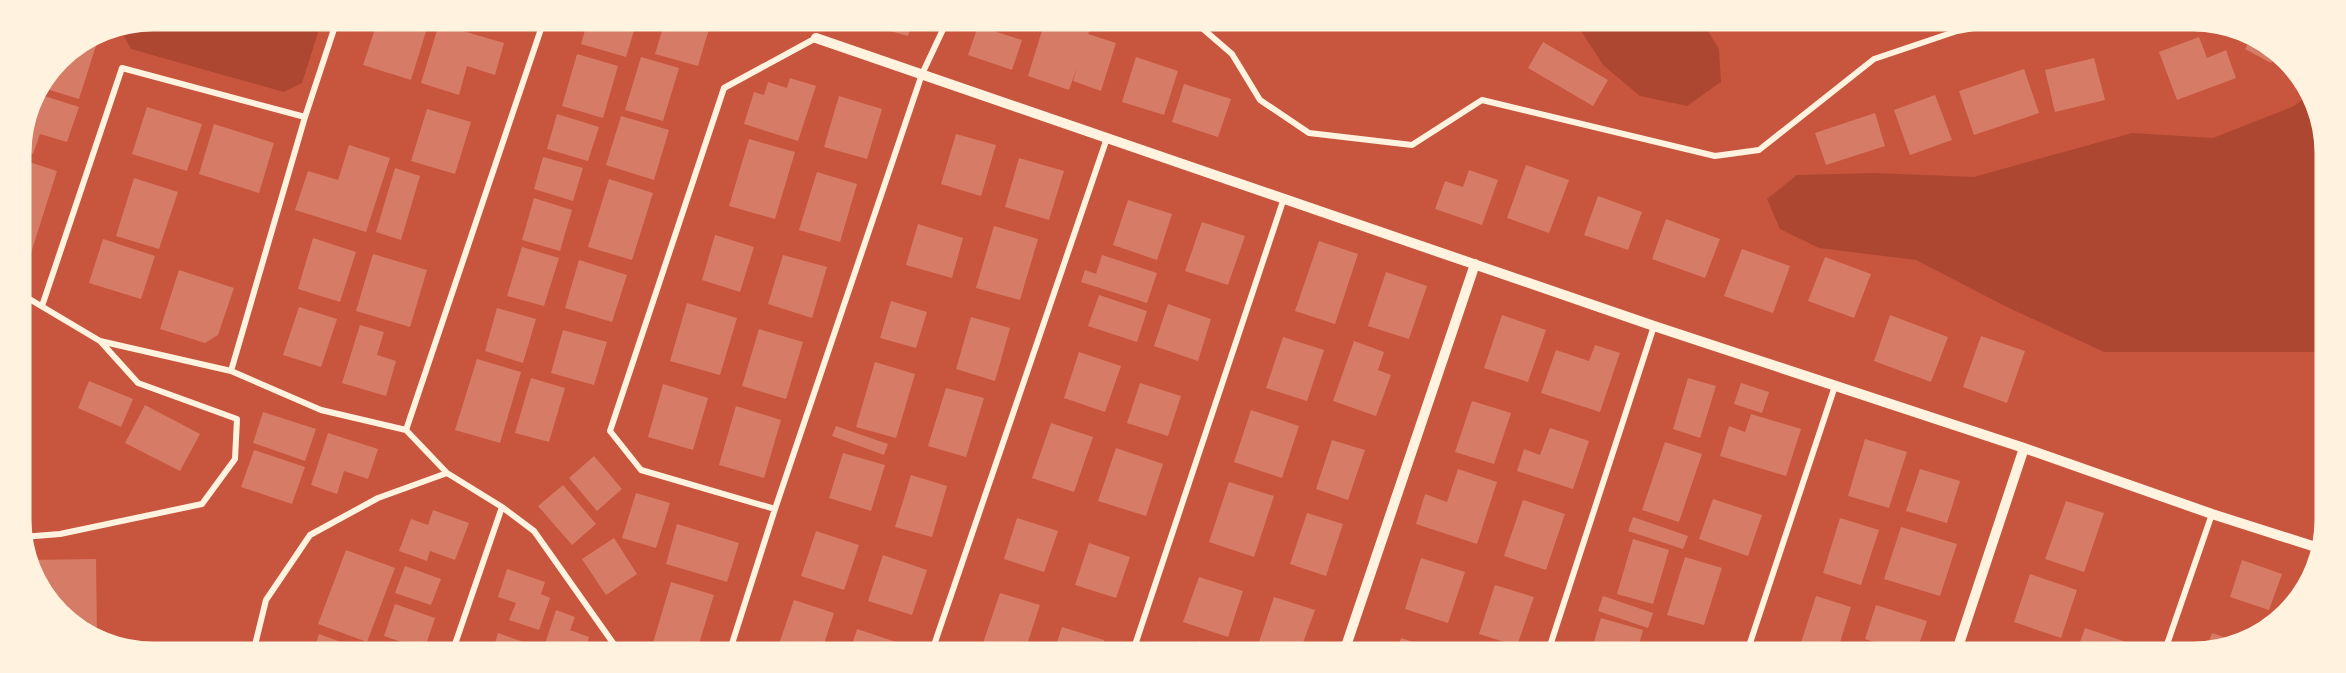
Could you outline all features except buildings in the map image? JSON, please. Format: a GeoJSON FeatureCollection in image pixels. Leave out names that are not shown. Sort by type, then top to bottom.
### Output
{"type":"FeatureCollection","features":[{"type":"Feature","properties":{"kind":"street"},"geometry":{"type":"LineString","coordinates":[[231,371],[305,117],[334,30]]}},
{"type":"Feature","properties":{"kind":"street"},"geometry":{"type":"LineString","coordinates":[[406,430],[541,30]]}},
{"type":"Feature","properties":{"kind":"street"},"geometry":{"type":"LineString","coordinates":[[732,643],[775,509],[922,74],[943,30]]}},
{"type":"Feature","properties":{"kind":"street"},"geometry":{"type":"LineString","coordinates":[[1204,30],[1232,54],[1260,100],[1309,133],[1413,145],[1482,100],[1715,156],[1759,150],[1874,59],[1962,30]]}},
{"type":"Feature","properties":{"kind":"street"},"geometry":{"type":"LineString","coordinates":[[775,509],[641,470],[610,431],[724,88],[816,38],[1654,326],[2024,448],[2211,514],[2313,546]]}},
{"type":"Feature","properties":{"kind":"street"},"geometry":{"type":"LineString","coordinates":[[42,306],[122,68],[305,117]]}},
{"type":"Feature","properties":{"kind":"street"},"geometry":{"type":"LineString","coordinates":[[935,643],[1107,138]]}},
{"type":"Feature","properties":{"kind":"street"},"geometry":{"type":"LineString","coordinates":[[1136,643],[1284,198]]}},
{"type":"Feature","properties":{"kind":"street"},"geometry":{"type":"LineString","coordinates":[[1347,643],[1475,264]]}},
{"type":"Feature","properties":{"kind":"street"},"geometry":{"type":"LineString","coordinates":[[30,299],[100,341],[138,383],[237,419],[235,459],[202,504],[60,534],[31,536]]}},
{"type":"Feature","properties":{"kind":"street"},"geometry":{"type":"LineString","coordinates":[[1551,643],[1654,326]]}},
{"type":"Feature","properties":{"kind":"street"},"geometry":{"type":"LineString","coordinates":[[100,341],[231,371],[321,410],[406,430],[447,473],[502,507],[534,531],[613,643]]}},
{"type":"Feature","properties":{"kind":"street"},"geometry":{"type":"LineString","coordinates":[[1750,643],[1835,386]]}},
{"type":"Feature","properties":{"kind":"street"},"geometry":{"type":"LineString","coordinates":[[1959,643],[2024,448]]}},
{"type":"Feature","properties":{"kind":"street"},"geometry":{"type":"LineString","coordinates":[[255,643],[266,600],[310,535],[378,498],[447,473]]}},
{"type":"Feature","properties":{"kind":"street"},"geometry":{"type":"LineString","coordinates":[[455,643],[502,507]]}},
{"type":"Feature","properties":{"kind":"street"},"geometry":{"type":"LineString","coordinates":[[2167,643],[2211,514]]}},
{"type":"Feature","properties":{"kind":"shaded area"},"geometry":{"type":"Polygon","coordinates":[[[153,30],[319,30],[302,83],[284,92],[131,49],[123,34],[153,30]]]}},
{"type":"Feature","properties":{"kind":"shaded area"},"geometry":{"type":"Polygon","coordinates":[[[1580,30],[1707,30],[1719,49],[1721,82],[1687,106],[1640,96],[1603,65],[1580,30]]]}},
{"type":"Feature","properties":{"kind":"shaded area"},"geometry":{"type":"Polygon","coordinates":[[[2303,99],[2315,137],[2316,352],[2104,352],[2007,307],[1916,260],[1819,248],[1780,229],[1767,199],[1797,175],[1876,173],[1974,177],[2132,133],[2213,138],[2292,107],[2303,99]]]}}]}
